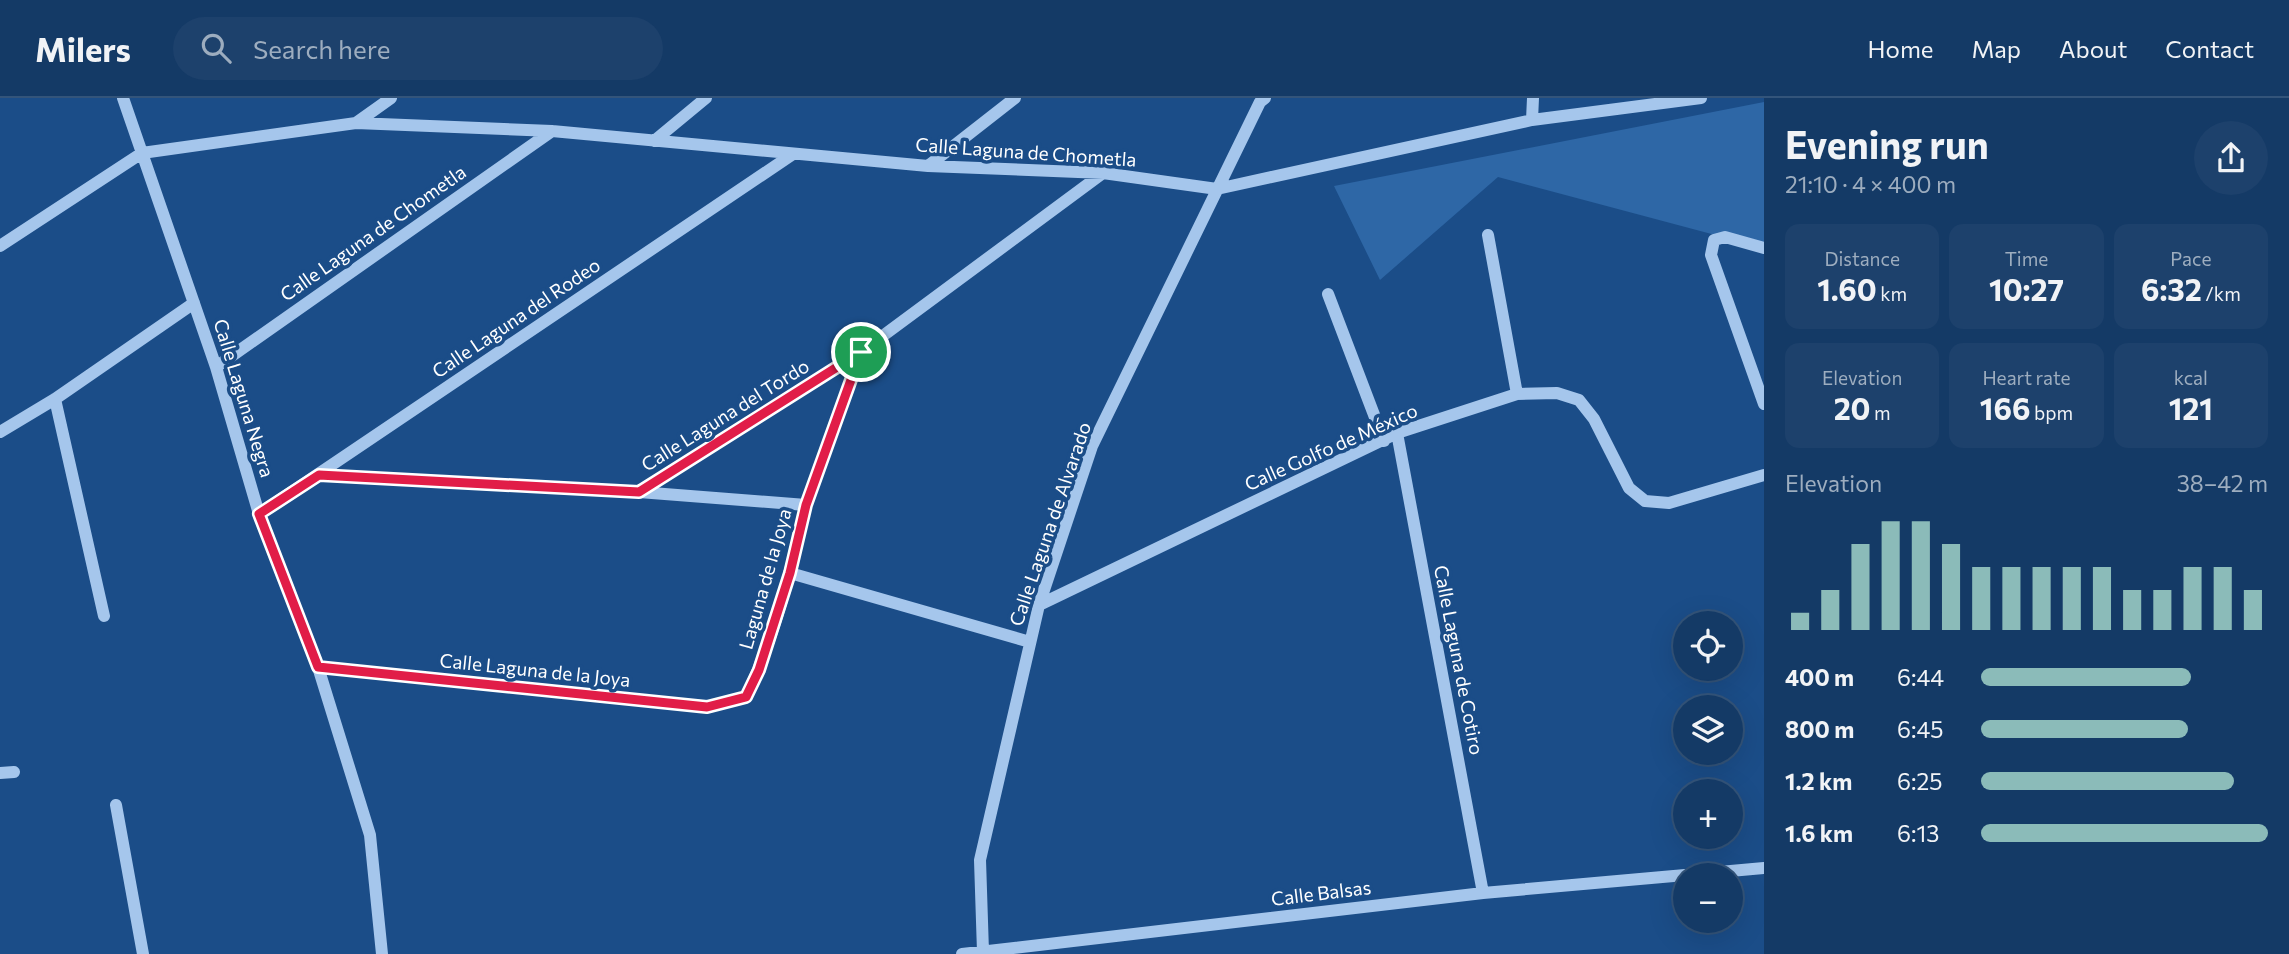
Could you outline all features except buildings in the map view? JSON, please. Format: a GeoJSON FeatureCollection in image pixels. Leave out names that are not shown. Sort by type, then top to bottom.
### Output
{"type":"FeatureCollection","features":[{"type":"Feature","properties":{"kind":"street","name":"Calle Laguna Negra"},"geometry":{"type":"LineString","coordinates":[[123,98],[216,367],[259,514],[318,667],[370,835],[382,954]]}},
{"type":"Feature","properties":{"kind":"street"},"geometry":{"type":"LineString","coordinates":[[356,123],[391,98]]}},
{"type":"Feature","properties":{"kind":"street"},"geometry":{"type":"LineString","coordinates":[[654,141],[706,98]]}},
{"type":"Feature","properties":{"kind":"street"},"geometry":{"type":"LineString","coordinates":[[928,166],[1015,98]]}},
{"type":"Feature","properties":{"kind":"street"},"geometry":{"type":"LineString","coordinates":[[1532,120],[1533,98]]}},
{"type":"Feature","properties":{"kind":"street","name":"Calle Laguna de Chometla"},"geometry":{"type":"LineString","coordinates":[[142,153],[356,123],[552,131],[928,166],[1102,173],[1217,189],[1532,120],[1701,98]]}},
{"type":"Feature","properties":{"kind":"street","name":"Calle Laguna de Alvarado"},"geometry":{"type":"LineString","coordinates":[[983,952],[980,860],[1039,605],[1093,446],[1258,99]]}},
{"type":"Feature","properties":{"kind":"street","name":"Calle Laguna de Chometla"},"geometry":{"type":"LineString","coordinates":[[216,367],[552,131]]}},
{"type":"Feature","properties":{"kind":"street"},"geometry":{"type":"LineString","coordinates":[[0,246],[142,153]]}},
{"type":"Feature","properties":{"kind":"street","name":"Calle Laguna del Rodeo"},"geometry":{"type":"LineString","coordinates":[[259,514],[793,153]]}},
{"type":"Feature","properties":{"kind":"street","name":"Calle Laguna del Tordo"},"geometry":{"type":"LineString","coordinates":[[639,492],[861,352],[1102,173]]}},
{"type":"Feature","properties":{"kind":"street"},"geometry":{"type":"LineString","coordinates":[[1488,235],[1517,394]]}},
{"type":"Feature","properties":{"kind":"street"},"geometry":{"type":"LineString","coordinates":[[1764,248],[1725,237],[1714,240],[1711,255],[1764,404]]}},
{"type":"Feature","properties":{"kind":"street"},"geometry":{"type":"LineString","coordinates":[[1328,294],[1384,441]]}},
{"type":"Feature","properties":{"kind":"street"},"geometry":{"type":"LineString","coordinates":[[0,432],[55,399],[194,303]]}},
{"type":"Feature","properties":{"kind":"street","name":"Calle Golfo de México"},"geometry":{"type":"LineString","coordinates":[[1039,605],[1397,433],[1517,394],[1557,393],[1579,400],[1594,419],[1629,488],[1645,501],[1669,503],[1764,475]]}},
{"type":"Feature","properties":{"kind":"street"},"geometry":{"type":"LineString","coordinates":[[55,399],[104,615]]}},
{"type":"Feature","properties":{"kind":"street","name":"Calle Laguna de Cotiro"},"geometry":{"type":"LineString","coordinates":[[1397,433],[1483,893]]}},
{"type":"Feature","properties":{"kind":"street","name":"Calle Laguna del Tordo"},"geometry":{"type":"LineString","coordinates":[[319,475],[639,492],[806,505]]}},
{"type":"Feature","properties":{"kind":"street","name":"Laguna de la Joya"},"geometry":{"type":"LineString","coordinates":[[746,697],[759,670],[790,573],[806,505]]}},
{"type":"Feature","properties":{"kind":"street"},"geometry":{"type":"LineString","coordinates":[[790,573],[1030,642]]}},
{"type":"Feature","properties":{"kind":"street","name":"Calle Laguna de la Joya"},"geometry":{"type":"LineString","coordinates":[[318,667],[707,707],[746,697]]}},
{"type":"Feature","properties":{"kind":"street"},"geometry":{"type":"LineString","coordinates":[[0,773],[15,772]]}},
{"type":"Feature","properties":{"kind":"street"},"geometry":{"type":"LineString","coordinates":[[116,805],[142,954]]}},
{"type":"Feature","properties":{"kind":"street","name":"Calle Balsas"},"geometry":{"type":"LineString","coordinates":[[1743,870],[1764,868]]}},
{"type":"Feature","properties":{"kind":"street","name":"Calle Balsas"},"geometry":{"type":"LineString","coordinates":[[962,954],[1483,893],[1673,876]]}},
{"type":"Feature","properties":{"kind":"path","name":"Laguna de la Joya"},"geometry":{"type":"LineString","coordinates":[[806,505],[861,352]]}},
{"type":"Feature","properties":{"kind":"shaded area"},"geometry":{"type":"Polygon","coordinates":[[[1764,102],[1764,248],[1498,177],[1380,280],[1334,186],[1764,102]]]}},
{"type":"Feature","properties":{"kind":"route"},"geometry":{"type":"LineString","coordinates":[[861,352],[806,505],[790,573],[759,670],[746,697],[707,707],[318,667],[259,514],[319,475],[639,492],[861,352]]}}]}
